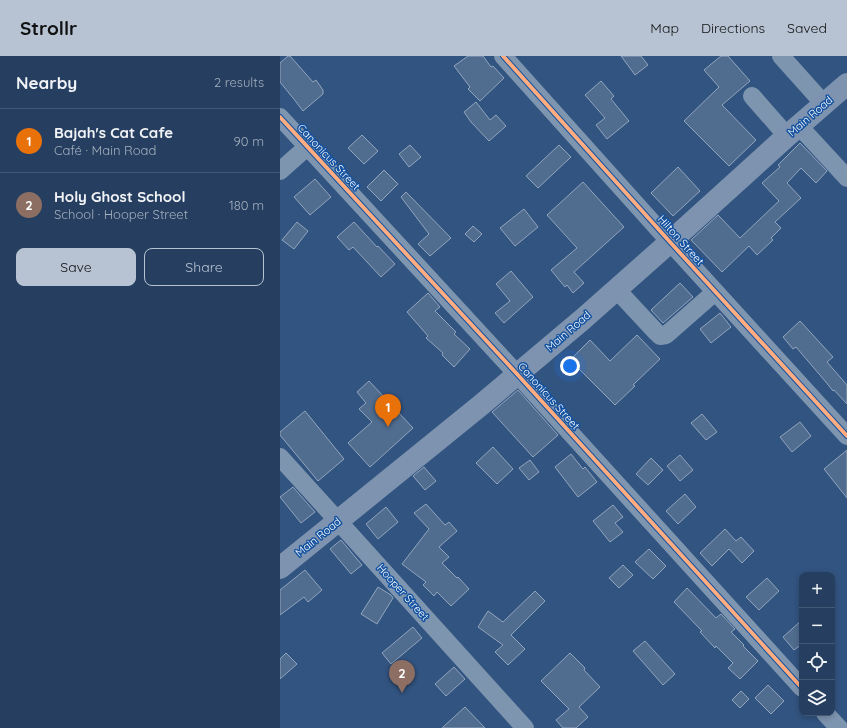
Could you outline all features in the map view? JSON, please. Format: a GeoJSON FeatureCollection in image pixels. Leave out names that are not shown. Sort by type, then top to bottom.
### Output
{"type":"FeatureCollection","features":[{"type":"Feature","properties":{"kind":"main road","name":"Main Road"},"geometry":{"type":"LineString","coordinates":[[280,568],[517,374],[670,242],[847,84]]}},
{"type":"Feature","properties":{"kind":"street","name":"Hilton Street"},"geometry":{"type":"LineString","coordinates":[[503,56],[715,292],[847,436]]}},
{"type":"Feature","properties":{"kind":"street"},"geometry":{"type":"LineString","coordinates":[[781,56],[824,104]]}},
{"type":"Feature","properties":{"kind":"street"},"geometry":{"type":"LineString","coordinates":[[752,96],[847,178]]}},
{"type":"Feature","properties":{"kind":"street","name":"Canonicus Street"},"geometry":{"type":"LineString","coordinates":[[280,117],[517,374],[799,685]]}},
{"type":"Feature","properties":{"kind":"street"},"geometry":{"type":"LineString","coordinates":[[280,171],[307,147]]}},
{"type":"Feature","properties":{"kind":"street"},"geometry":{"type":"LineString","coordinates":[[616,289],[660,336],[666,335],[715,292]]}},
{"type":"Feature","properties":{"kind":"street","name":"Hooper Street"},"geometry":{"type":"LineString","coordinates":[[280,457],[525,728]]}},
{"type":"Feature","properties":{"kind":"street"},"geometry":{"type":"LineString","coordinates":[[828,716],[838,728]]}},
{"type":"Feature","properties":{"kind":"building"},"geometry":{"type":"Polygon","coordinates":[[[290,56],[313,82],[316,80],[323,90],[323,94],[303,111],[280,82],[280,63],[290,56]]]}},
{"type":"Feature","properties":{"kind":"building"},"geometry":{"type":"Polygon","coordinates":[[[468,56],[483,56],[491,67],[493,66],[504,78],[480,101],[468,89],[470,87],[454,66],[468,56]]]}},
{"type":"Feature","properties":{"kind":"building"},"geometry":{"type":"Polygon","coordinates":[[[621,56],[641,56],[648,65],[635,75],[621,56]]]}},
{"type":"Feature","properties":{"kind":"building"},"geometry":{"type":"Polygon","coordinates":[[[721,56],[728,56],[750,81],[722,105],[756,140],[729,166],[684,121],[719,87],[704,70],[721,56]]]}},
{"type":"Feature","properties":{"kind":"building"},"geometry":{"type":"Polygon","coordinates":[[[601,81],[614,96],[611,99],[629,121],[607,139],[596,125],[605,118],[585,95],[601,81]]]}},
{"type":"Feature","properties":{"kind":"building"},"geometry":{"type":"Polygon","coordinates":[[[476,102],[490,120],[496,115],[506,126],[489,141],[471,122],[464,112],[476,102]]]}},
{"type":"Feature","properties":{"kind":"building"},"geometry":{"type":"Polygon","coordinates":[[[362,135],[378,151],[364,164],[348,148],[362,135]]]}},
{"type":"Feature","properties":{"kind":"building"},"geometry":{"type":"Polygon","coordinates":[[[800,143],[827,171],[816,183],[801,168],[787,183],[801,198],[775,222],[781,228],[771,238],[773,240],[757,255],[749,246],[722,272],[691,240],[718,215],[740,238],[779,201],[762,183],[780,167],[778,165],[800,143]]]}},
{"type":"Feature","properties":{"kind":"building"},"geometry":{"type":"Polygon","coordinates":[[[410,145],[421,157],[409,167],[399,154],[410,145]]]}},
{"type":"Feature","properties":{"kind":"building"},"geometry":{"type":"Polygon","coordinates":[[[559,145],[571,157],[538,188],[526,176],[559,145]]]}},
{"type":"Feature","properties":{"kind":"building"},"geometry":{"type":"Polygon","coordinates":[[[678,167],[700,191],[673,216],[651,193],[678,167]]]}},
{"type":"Feature","properties":{"kind":"building"},"geometry":{"type":"Polygon","coordinates":[[[384,170],[398,184],[381,201],[367,187],[384,170]]]}},
{"type":"Feature","properties":{"kind":"building"},"geometry":{"type":"Polygon","coordinates":[[[315,179],[331,197],[310,215],[294,197],[315,179]]]}},
{"type":"Feature","properties":{"kind":"building"},"geometry":{"type":"Polygon","coordinates":[[[583,182],[624,227],[574,272],[584,283],[573,293],[567,285],[565,287],[551,270],[577,248],[547,215],[583,182]]]}},
{"type":"Feature","properties":{"kind":"building"},"geometry":{"type":"Polygon","coordinates":[[[406,192],[451,238],[430,256],[418,244],[429,234],[401,197],[406,192]]]}},
{"type":"Feature","properties":{"kind":"building"},"geometry":{"type":"Polygon","coordinates":[[[524,209],[538,227],[515,246],[500,228],[524,209]]]}},
{"type":"Feature","properties":{"kind":"building"},"geometry":{"type":"Polygon","coordinates":[[[297,222],[308,231],[294,249],[282,240],[297,222]]]}},
{"type":"Feature","properties":{"kind":"building"},"geometry":{"type":"Polygon","coordinates":[[[354,222],[395,264],[381,277],[353,247],[349,250],[337,237],[354,222]]]}},
{"type":"Feature","properties":{"kind":"building"},"geometry":{"type":"Polygon","coordinates":[[[473,226],[482,234],[474,242],[465,234],[473,226]]]}},
{"type":"Feature","properties":{"kind":"building"},"geometry":{"type":"Polygon","coordinates":[[[511,271],[533,297],[504,323],[495,313],[510,301],[496,284],[511,271]]]}},
{"type":"Feature","properties":{"kind":"building"},"geometry":{"type":"Polygon","coordinates":[[[680,283],[693,297],[663,323],[651,310],[680,283]]]}},
{"type":"Feature","properties":{"kind":"building"},"geometry":{"type":"Polygon","coordinates":[[[428,293],[440,307],[435,311],[456,332],[454,334],[470,349],[454,367],[442,355],[443,353],[426,338],[428,336],[407,312],[428,293]]]}},
{"type":"Feature","properties":{"kind":"building"},"geometry":{"type":"Polygon","coordinates":[[[720,313],[731,327],[711,343],[700,329],[720,313]]]}},
{"type":"Feature","properties":{"kind":"building"},"geometry":{"type":"Polygon","coordinates":[[[800,321],[833,357],[827,362],[847,385],[847,404],[834,390],[833,391],[796,347],[793,349],[783,337],[800,321]]]}},
{"type":"Feature","properties":{"kind":"building"},"geometry":{"type":"Polygon","coordinates":[[[637,335],[660,359],[615,405],[570,360],[590,340],[610,361],[637,335]]]}},
{"type":"Feature","properties":{"kind":"building"},"geometry":{"type":"Polygon","coordinates":[[[369,381],[413,428],[370,467],[348,443],[372,422],[359,409],[366,403],[357,392],[369,381]]]}},
{"type":"Feature","properties":{"kind":"building"},"geometry":{"type":"Polygon","coordinates":[[[518,390],[558,435],[533,457],[492,412],[518,390]]]}},
{"type":"Feature","properties":{"kind":"building"},"geometry":{"type":"Polygon","coordinates":[[[305,411],[344,459],[318,481],[280,435],[280,432],[305,411]]]}},
{"type":"Feature","properties":{"kind":"building"},"geometry":{"type":"Polygon","coordinates":[[[702,414],[717,432],[706,440],[691,423],[702,414]]]}},
{"type":"Feature","properties":{"kind":"building"},"geometry":{"type":"Polygon","coordinates":[[[800,422],[811,436],[792,452],[780,437],[800,422]]]}},
{"type":"Feature","properties":{"kind":"building"},"geometry":{"type":"Polygon","coordinates":[[[493,447],[513,469],[497,484],[476,463],[493,447]]]}},
{"type":"Feature","properties":{"kind":"building"},"geometry":{"type":"Polygon","coordinates":[[[847,450],[847,498],[824,469],[847,450]]]}},
{"type":"Feature","properties":{"kind":"building"},"geometry":{"type":"Polygon","coordinates":[[[571,454],[583,469],[585,467],[597,482],[578,497],[555,467],[571,454]]]}},
{"type":"Feature","properties":{"kind":"building"},"geometry":{"type":"Polygon","coordinates":[[[680,455],[693,470],[680,481],[667,466],[680,455]]]}},
{"type":"Feature","properties":{"kind":"building"},"geometry":{"type":"Polygon","coordinates":[[[651,458],[663,470],[648,485],[636,474],[651,458]]]}},
{"type":"Feature","properties":{"kind":"building"},"geometry":{"type":"Polygon","coordinates":[[[530,460],[539,472],[529,480],[519,468],[530,460]]]}},
{"type":"Feature","properties":{"kind":"building"},"geometry":{"type":"Polygon","coordinates":[[[424,467],[436,481],[425,490],[413,476],[424,467]]]}},
{"type":"Feature","properties":{"kind":"building"},"geometry":{"type":"Polygon","coordinates":[[[293,487],[315,512],[301,523],[280,497],[293,487]]]}},
{"type":"Feature","properties":{"kind":"building"},"geometry":{"type":"Polygon","coordinates":[[[685,494],[696,507],[678,524],[666,511],[685,494]]]}},
{"type":"Feature","properties":{"kind":"building"},"geometry":{"type":"Polygon","coordinates":[[[426,504],[445,525],[449,522],[457,531],[439,547],[449,557],[442,563],[469,589],[451,606],[437,592],[434,596],[423,585],[426,582],[402,564],[429,529],[414,513],[426,504]]]}},
{"type":"Feature","properties":{"kind":"building"},"geometry":{"type":"Polygon","coordinates":[[[613,505],[623,517],[615,523],[623,532],[610,542],[593,521],[613,505]]]}},
{"type":"Feature","properties":{"kind":"building"},"geometry":{"type":"Polygon","coordinates":[[[386,507],[398,522],[378,539],[366,524],[386,507]]]}},
{"type":"Feature","properties":{"kind":"building"},"geometry":{"type":"Polygon","coordinates":[[[725,529],[736,541],[741,537],[754,551],[742,563],[729,549],[712,566],[700,553],[725,529]]]}},
{"type":"Feature","properties":{"kind":"building"},"geometry":{"type":"Polygon","coordinates":[[[341,540],[362,565],[351,574],[330,549],[341,540]]]}},
{"type":"Feature","properties":{"kind":"building"},"geometry":{"type":"Polygon","coordinates":[[[649,549],[666,566],[653,579],[635,562],[649,549]]]}},
{"type":"Feature","properties":{"kind":"building"},"geometry":{"type":"Polygon","coordinates":[[[623,565],[633,575],[619,588],[609,578],[623,565]]]}},
{"type":"Feature","properties":{"kind":"building"},"geometry":{"type":"Polygon","coordinates":[[[305,570],[322,590],[308,602],[304,597],[280,615],[280,590],[305,570]]]}},
{"type":"Feature","properties":{"kind":"building"},"geometry":{"type":"Polygon","coordinates":[[[767,578],[779,591],[759,610],[746,597],[767,578]]]}},
{"type":"Feature","properties":{"kind":"building"},"geometry":{"type":"Polygon","coordinates":[[[378,587],[391,595],[393,598],[377,624],[361,614],[378,587]]]}},
{"type":"Feature","properties":{"kind":"building"},"geometry":{"type":"Polygon","coordinates":[[[687,588],[716,618],[721,614],[735,629],[731,632],[758,661],[740,679],[728,668],[733,663],[716,646],[715,648],[700,632],[702,631],[674,602],[687,588]]]}},
{"type":"Feature","properties":{"kind":"building"},"geometry":{"type":"Polygon","coordinates":[[[535,591],[545,601],[511,635],[525,649],[508,665],[495,652],[503,645],[478,627],[488,611],[503,622],[535,591]]]}},
{"type":"Feature","properties":{"kind":"building"},"geometry":{"type":"Polygon","coordinates":[[[799,623],[799,646],[794,650],[783,637],[799,623]]]}},
{"type":"Feature","properties":{"kind":"building"},"geometry":{"type":"Polygon","coordinates":[[[413,627],[422,638],[391,664],[382,653],[413,627]]]}},
{"type":"Feature","properties":{"kind":"building"},"geometry":{"type":"Polygon","coordinates":[[[645,641],[675,674],[663,685],[633,651],[645,641]]]}},
{"type":"Feature","properties":{"kind":"building"},"geometry":{"type":"Polygon","coordinates":[[[286,653],[297,664],[280,679],[280,659],[286,653]]]}},
{"type":"Feature","properties":{"kind":"building"},"geometry":{"type":"Polygon","coordinates":[[[570,653],[585,668],[584,670],[600,687],[579,707],[588,717],[576,728],[563,728],[556,720],[569,709],[541,681],[570,653]]]}},
{"type":"Feature","properties":{"kind":"building"},"geometry":{"type":"Polygon","coordinates":[[[454,667],[465,679],[446,696],[435,684],[454,667]]]}},
{"type":"Feature","properties":{"kind":"building"},"geometry":{"type":"Polygon","coordinates":[[[768,685],[784,701],[771,714],[755,698],[768,685]]]}},
{"type":"Feature","properties":{"kind":"building"},"geometry":{"type":"Polygon","coordinates":[[[741,691],[749,699],[740,708],[732,700],[741,691]]]}},
{"type":"Feature","properties":{"kind":"building"},"geometry":{"type":"Polygon","coordinates":[[[465,707],[485,728],[442,728],[465,707]]]}},
{"type":"Feature","properties":{"kind":"cycle path"},"geometry":{"type":"LineString","coordinates":[[503,56],[847,436]]}},
{"type":"Feature","properties":{"kind":"cycle path"},"geometry":{"type":"LineString","coordinates":[[280,117],[517,374],[799,685]]}},
{"type":"Feature","properties":{"kind":"place","name":"Bajah's Cat Cafe"},"geometry":{"type":"Point","coordinates":[388,427]}},
{"type":"Feature","properties":{"kind":"place","name":"Holy Ghost School"},"geometry":{"type":"Point","coordinates":[402,693]}}]}
